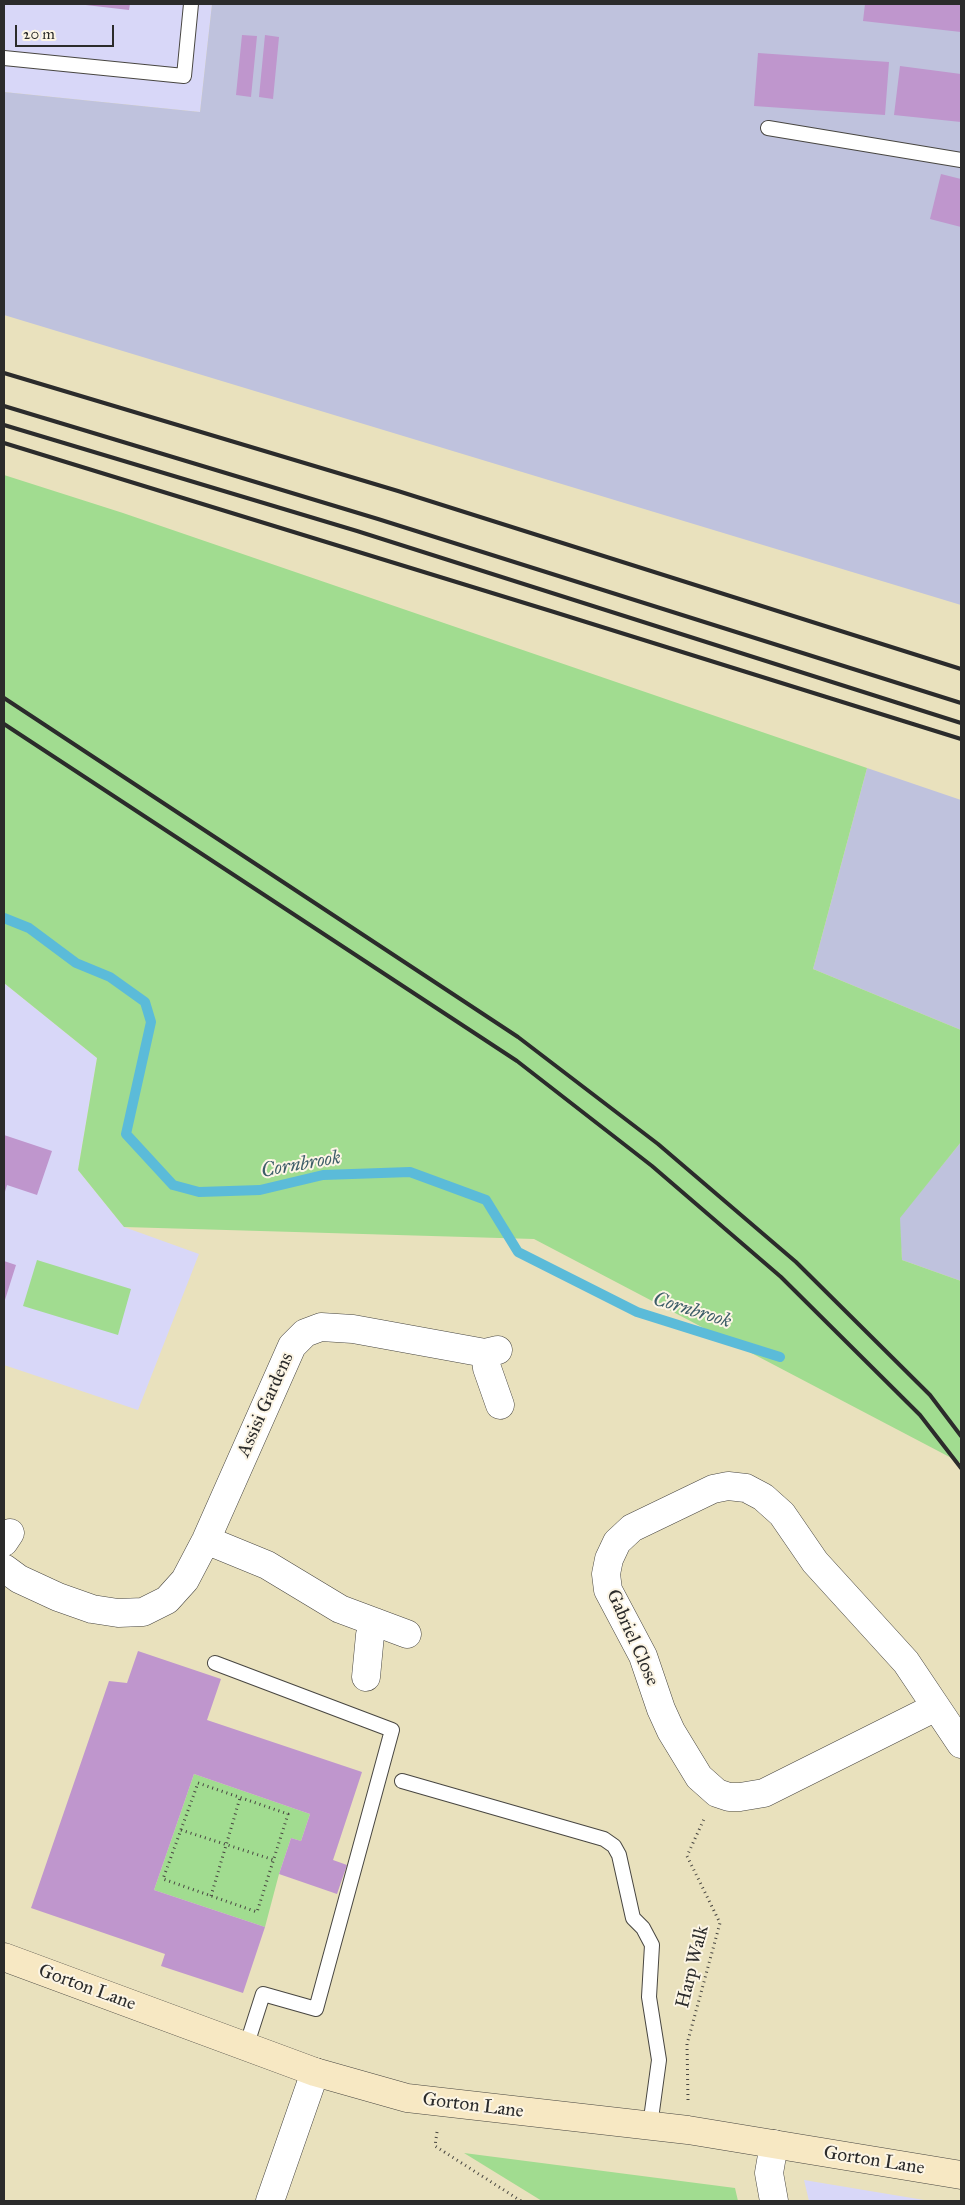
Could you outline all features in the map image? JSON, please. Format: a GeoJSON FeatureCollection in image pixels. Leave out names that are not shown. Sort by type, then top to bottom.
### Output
{"type":"FeatureCollection","features":[{"type":"Feature","properties":{"kind":"street","name":"Assisi Gardens"},"geometry":{"type":"LineString","coordinates":[[4,1568],[19,1579],[58,1597],[92,1609],[118,1613],[143,1612],[167,1600],[185,1580],[206,1540],[292,1346],[305,1333],[321,1327],[354,1329],[492,1352],[486,1368],[500,1405]]}},
{"type":"Feature","properties":{"kind":"street","name":"Gabriel Close"},"geometry":{"type":"LineString","coordinates":[[717,1793],[699,1776],[672,1731],[661,1709],[644,1656],[608,1590],[606,1574],[608,1559],[617,1542],[632,1528],[713,1489],[728,1486],[746,1488],[763,1497],[782,1514],[815,1562],[906,1662],[961,1744]]}},
{"type":"Feature","properties":{"kind":"street"},"geometry":{"type":"LineString","coordinates":[[206,1540],[267,1566],[340,1609],[407,1634]]}},
{"type":"Feature","properties":{"kind":"street"},"geometry":{"type":"LineString","coordinates":[[366,1677],[370,1635],[375,1622]]}},
{"type":"Feature","properties":{"kind":"street"},"geometry":{"type":"LineString","coordinates":[[717,1793],[729,1797],[764,1793],[936,1707]]}},
{"type":"Feature","properties":{"kind":"street","name":"Gorton Lane"},"geometry":{"type":"LineString","coordinates":[[4,1957],[315,2072],[407,2098],[688,2130],[961,2175]]}},
{"type":"Feature","properties":{"kind":"street"},"geometry":{"type":"LineString","coordinates":[[270,2201],[315,2072]]}},
{"type":"Feature","properties":{"kind":"street"},"geometry":{"type":"LineString","coordinates":[[774,2144],[769,2173],[774,2201]]}},
{"type":"Feature","properties":{"kind":"lane"},"geometry":{"type":"LineString","coordinates":[[4,58],[184,76],[191,4]]}},
{"type":"Feature","properties":{"kind":"lane"},"geometry":{"type":"LineString","coordinates":[[768,128],[961,160]]}},
{"type":"Feature","properties":{"kind":"lane"},"geometry":{"type":"LineString","coordinates":[[215,1663],[392,1730],[316,2009],[263,1994],[246,2047]]}},
{"type":"Feature","properties":{"kind":"lane"},"geometry":{"type":"LineString","coordinates":[[402,1781],[604,1839],[614,1846],[619,1855],[633,1918],[643,1928],[652,1945],[649,1997],[659,2060],[650,2126]]}},
{"type":"Feature","properties":{"kind":"path"},"geometry":{"type":"LineString","coordinates":[[198,1783],[240,1798],[288,1814],[257,1912],[163,1879],[198,1783]]}},
{"type":"Feature","properties":{"kind":"path","name":"Harp Walk"},"geometry":{"type":"LineString","coordinates":[[688,2130],[688,2044],[720,1923],[687,1856],[717,1793]]}},
{"type":"Feature","properties":{"kind":"path"},"geometry":{"type":"LineString","coordinates":[[211,1896],[240,1798]]}},
{"type":"Feature","properties":{"kind":"path"},"geometry":{"type":"LineString","coordinates":[[181,1830],[274,1860]]}},
{"type":"Feature","properties":{"kind":"path"},"geometry":{"type":"LineString","coordinates":[[443,2102],[435,2146],[521,2201]]}},
{"type":"Feature","properties":{"kind":"shaded area"},"geometry":{"type":"Polygon","coordinates":[[[4,4],[212,4],[200,112],[4,92],[4,4]]]}},
{"type":"Feature","properties":{"kind":"shaded area"},"geometry":{"type":"Polygon","coordinates":[[[212,4],[961,4],[961,605],[4,315],[4,92],[200,112],[212,4]]]}},
{"type":"Feature","properties":{"kind":"shaded area"},"geometry":{"type":"Polygon","coordinates":[[[867,768],[961,800],[961,1030],[813,969],[867,768]]]}},
{"type":"Feature","properties":{"kind":"shaded area"},"geometry":{"type":"Polygon","coordinates":[[[4,983],[97,1058],[78,1170],[124,1227],[199,1254],[138,1410],[4,1365],[4,983]]]}},
{"type":"Feature","properties":{"kind":"shaded area"},"geometry":{"type":"Polygon","coordinates":[[[961,1142],[961,1281],[902,1260],[899,1218],[961,1142]]]}},
{"type":"Feature","properties":{"kind":"shaded area"},"geometry":{"type":"Polygon","coordinates":[[[804,2180],[930,2201],[809,2201],[804,2180]]]}},
{"type":"Feature","properties":{"kind":"green space"},"geometry":{"type":"Polygon","coordinates":[[[4,475],[123,513],[867,768],[813,969],[961,1030],[961,1142],[900,1218],[902,1260],[961,1281],[961,1463],[534,1239],[124,1227],[78,1170],[97,1058],[4,983],[4,475]]]}},
{"type":"Feature","properties":{"kind":"green space"},"geometry":{"type":"Polygon","coordinates":[[[37,1260],[131,1289],[118,1335],[23,1306],[37,1260]]]}},
{"type":"Feature","properties":{"kind":"green space"},"geometry":{"type":"Polygon","coordinates":[[[194,1774],[310,1814],[301,1841],[291,1838],[265,1927],[154,1890],[194,1774]]]}},
{"type":"Feature","properties":{"kind":"green space"},"geometry":{"type":"Polygon","coordinates":[[[464,2153],[735,2188],[738,2201],[542,2201],[464,2153]]]}},
{"type":"Feature","properties":{"kind":"building"},"geometry":{"type":"Polygon","coordinates":[[[77,4],[130,4],[129,10],[77,4]]]}},
{"type":"Feature","properties":{"kind":"building"},"geometry":{"type":"Polygon","coordinates":[[[865,4],[961,4],[961,32],[863,21],[865,4]]]}},
{"type":"Feature","properties":{"kind":"building"},"geometry":{"type":"Polygon","coordinates":[[[242,35],[257,36],[251,97],[236,95],[242,35]]]}},
{"type":"Feature","properties":{"kind":"building"},"geometry":{"type":"Polygon","coordinates":[[[265,35],[279,37],[273,99],[259,97],[265,35]]]}},
{"type":"Feature","properties":{"kind":"building"},"geometry":{"type":"Polygon","coordinates":[[[758,53],[889,62],[885,115],[754,106],[758,53]]]}},
{"type":"Feature","properties":{"kind":"building"},"geometry":{"type":"Polygon","coordinates":[[[900,66],[961,74],[961,122],[894,115],[900,66]]]}},
{"type":"Feature","properties":{"kind":"building"},"geometry":{"type":"Polygon","coordinates":[[[941,174],[961,179],[961,227],[930,219],[941,174]]]}},
{"type":"Feature","properties":{"kind":"building"},"geometry":{"type":"Polygon","coordinates":[[[4,1135],[52,1151],[37,1195],[7,1185],[4,1195],[4,1135]]]}},
{"type":"Feature","properties":{"kind":"building"},"geometry":{"type":"Polygon","coordinates":[[[4,1261],[16,1265],[4,1303],[4,1261]]]}},
{"type":"Feature","properties":{"kind":"building"},"geometry":{"type":"Polygon","coordinates":[[[138,1651],[221,1679],[207,1720],[362,1772],[333,1860],[347,1865],[337,1894],[279,1874],[291,1838],[301,1841],[310,1814],[194,1774],[154,1890],[265,1927],[243,1993],[161,1966],[165,1954],[31,1908],[109,1681],[127,1683],[138,1651]]]}},
{"type":"Feature","properties":{"kind":"waterway","name":"Cornbrook"},"geometry":{"type":"LineString","coordinates":[[4,918],[29,928],[76,963],[110,977],[145,1002],[151,1022],[126,1134],[173,1185],[199,1192],[260,1190],[323,1175],[410,1172],[486,1200],[518,1252],[637,1312],[780,1357]]}},
{"type":"Feature","properties":{"kind":"railway"},"geometry":{"type":"LineString","coordinates":[[4,373],[398,491],[961,669]]}},
{"type":"Feature","properties":{"kind":"railway"},"geometry":{"type":"LineString","coordinates":[[4,406],[378,519],[961,703]]}},
{"type":"Feature","properties":{"kind":"railway"},"geometry":{"type":"LineString","coordinates":[[4,425],[357,531],[961,723]]}},
{"type":"Feature","properties":{"kind":"railway"},"geometry":{"type":"LineString","coordinates":[[4,443],[961,739]]}},
{"type":"Feature","properties":{"kind":"railway"},"geometry":{"type":"LineString","coordinates":[[4,698],[518,1037],[658,1144],[796,1262],[930,1395],[961,1436]]}},
{"type":"Feature","properties":{"kind":"railway"},"geometry":{"type":"LineString","coordinates":[[4,724],[517,1061],[652,1166],[781,1277],[920,1415],[961,1468]]}}]}
